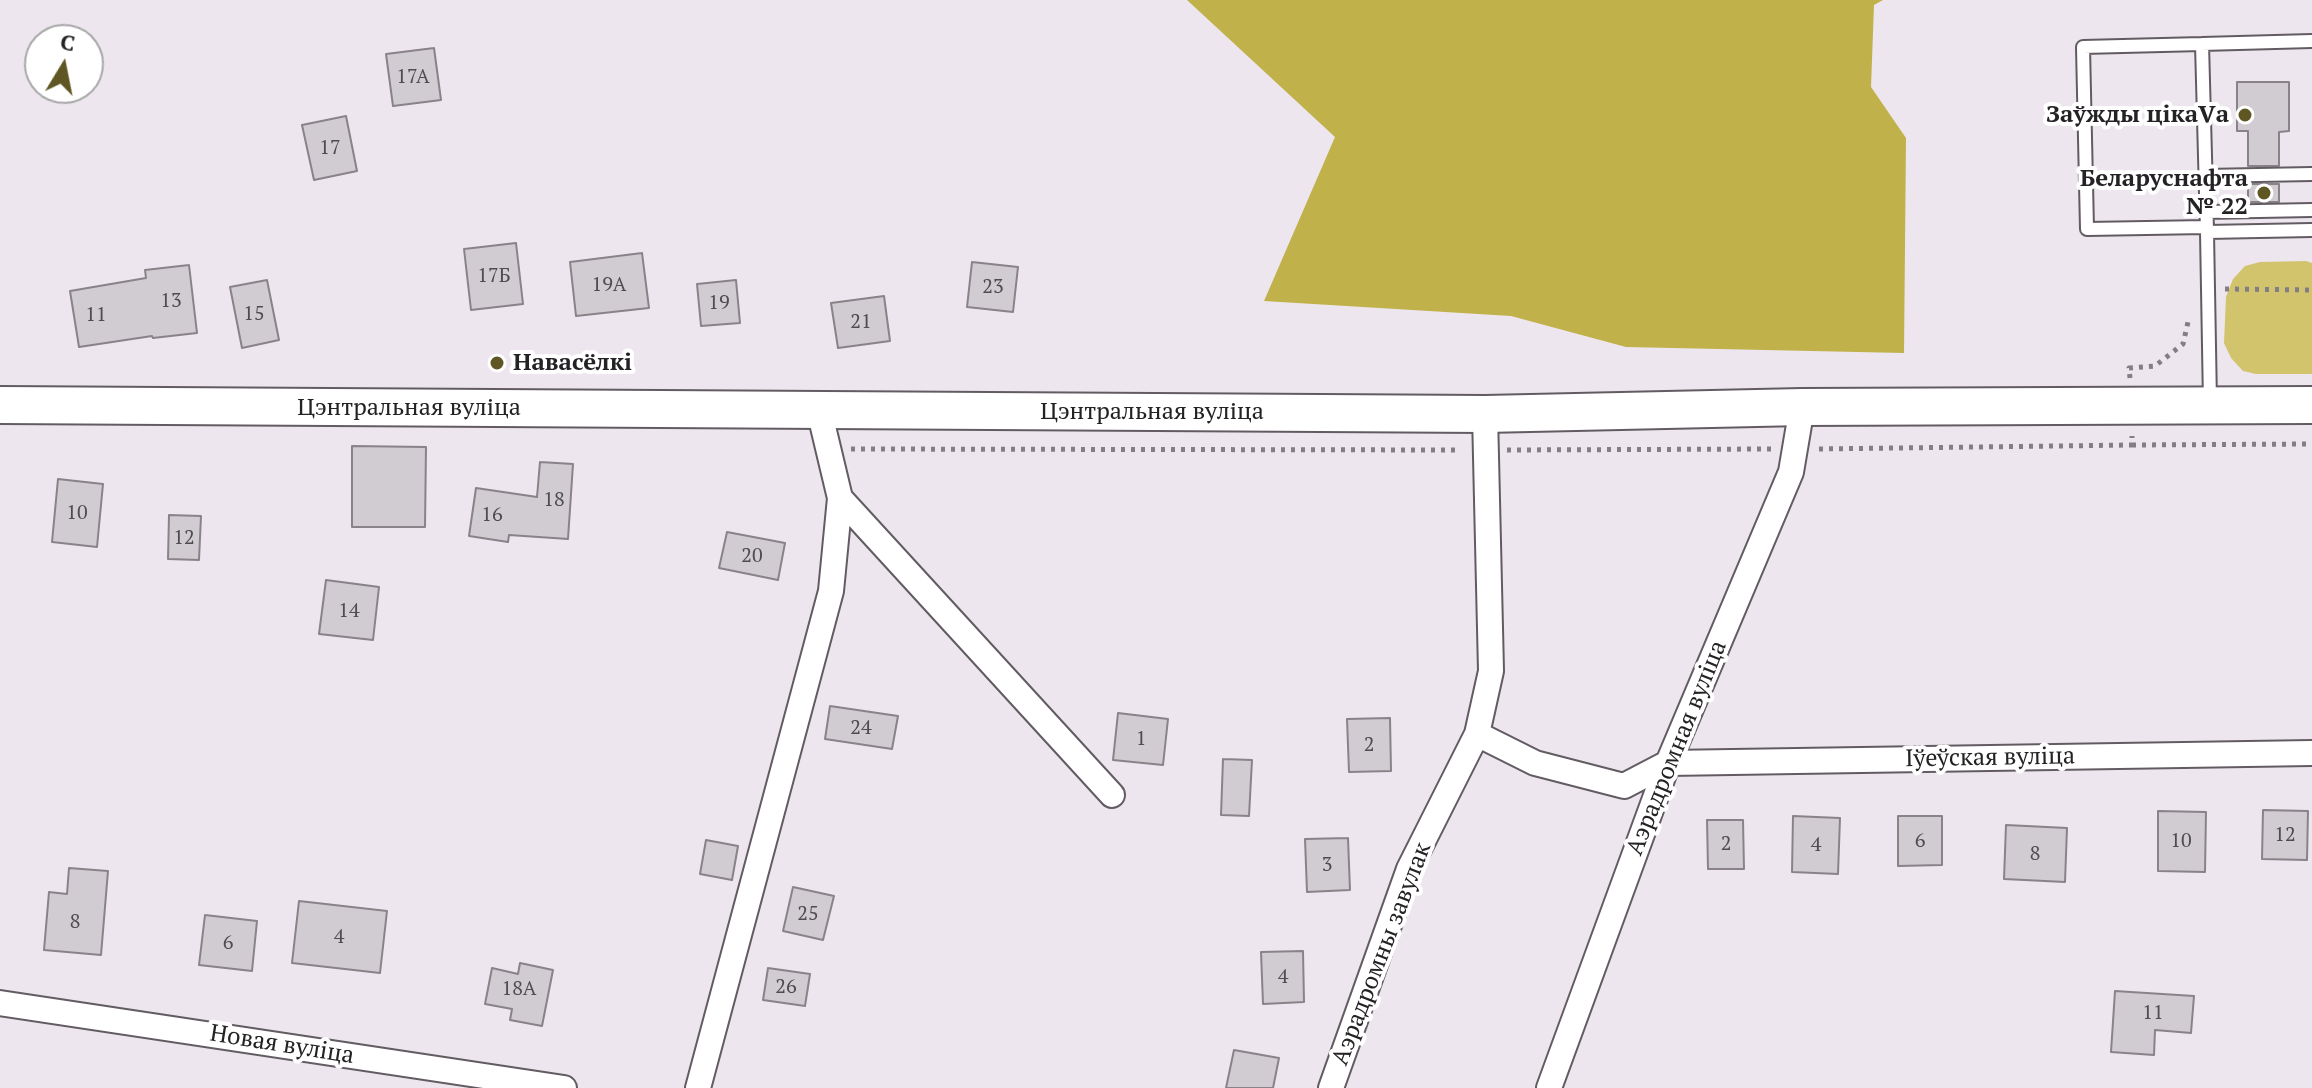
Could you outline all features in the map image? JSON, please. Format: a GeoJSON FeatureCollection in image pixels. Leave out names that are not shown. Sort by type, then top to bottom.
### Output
{"type":"FeatureCollection","features":[{"type":"Feature","properties":{"kind":"main road","name":"Цэнтральная вуліца"},"geometry":{"type":"LineString","coordinates":[[0,405],[1485,414],[1802,407],[2312,405]]}},
{"type":"Feature","properties":{"kind":"street","name":"Аэрадромная вуліца"},"geometry":{"type":"LineString","coordinates":[[1549,1088],[1668,763],[1791,472],[1802,407]]}},
{"type":"Feature","properties":{"kind":"street"},"geometry":{"type":"LineString","coordinates":[[698,1088],[831,591],[840,498],[819,410]]}},
{"type":"Feature","properties":{"kind":"street","name":"Аэрадромны завулак"},"geometry":{"type":"LineString","coordinates":[[1331,1088],[1409,869],[1477,734],[1491,671],[1485,414]]}},
{"type":"Feature","properties":{"kind":"street"},"geometry":{"type":"LineString","coordinates":[[840,498],[1112,795]]}},
{"type":"Feature","properties":{"kind":"street"},"geometry":{"type":"LineString","coordinates":[[1477,734],[1535,763],[1624,786],[1668,763]]}},
{"type":"Feature","properties":{"kind":"street","name":"Іўеўская вуліца"},"geometry":{"type":"LineString","coordinates":[[1668,763],[2312,753]]}},
{"type":"Feature","properties":{"kind":"street","name":"Новая вуліца"},"geometry":{"type":"LineString","coordinates":[[0,1003],[564,1088]]}},
{"type":"Feature","properties":{"kind":"lane"},"geometry":{"type":"LineString","coordinates":[[2312,41],[2083,47],[2087,229],[2312,230]]}},
{"type":"Feature","properties":{"kind":"lane"},"geometry":{"type":"LineString","coordinates":[[2202,44],[2210,405]]}},
{"type":"Feature","properties":{"kind":"lane"},"geometry":{"type":"LineString","coordinates":[[2205,176],[2312,174]]}},
{"type":"Feature","properties":{"kind":"lane"},"geometry":{"type":"LineString","coordinates":[[2206,212],[2312,210]]}},
{"type":"Feature","properties":{"kind":"path"},"geometry":{"type":"LineString","coordinates":[[2208,289],[2312,290]]}},
{"type":"Feature","properties":{"kind":"path"},"geometry":{"type":"LineString","coordinates":[[2132,445],[2312,444]]}},
{"type":"Feature","properties":{"kind":"shaded area"},"geometry":{"type":"Polygon","coordinates":[[[1187,0],[1883,0],[1874,5],[1871,87],[1906,138],[1904,353],[1626,347],[1511,316],[1264,301],[1335,137],[1187,0]]]}},
{"type":"Feature","properties":{"kind":"shaded area"},"geometry":{"type":"Polygon","coordinates":[[[2260,262],[2312,263],[2312,374],[2256,374],[2243,371],[2231,358],[2224,343],[2226,297],[2233,279],[2245,266],[2260,262]]]}},
{"type":"Feature","properties":{"kind":"building"},"geometry":{"type":"Polygon","coordinates":[[[434,48],[441,100],[393,106],[386,54],[434,48]]]}},
{"type":"Feature","properties":{"kind":"building"},"geometry":{"type":"Polygon","coordinates":[[[2237,82],[2289,82],[2289,131],[2279,132],[2279,166],[2248,166],[2248,131],[2237,131],[2237,82]]]}},
{"type":"Feature","properties":{"kind":"building"},"geometry":{"type":"Polygon","coordinates":[[[346,116],[357,171],[314,180],[302,125],[346,116]]]}},
{"type":"Feature","properties":{"kind":"building"},"geometry":{"type":"Polygon","coordinates":[[[2248,184],[2279,184],[2279,202],[2248,202],[2248,184]]]}},
{"type":"Feature","properties":{"kind":"building"},"geometry":{"type":"Polygon","coordinates":[[[516,243],[523,304],[471,310],[464,249],[516,243]]]}},
{"type":"Feature","properties":{"kind":"building"},"geometry":{"type":"Polygon","coordinates":[[[642,253],[649,308],[576,316],[570,262],[642,253]]]}},
{"type":"Feature","properties":{"kind":"building"},"geometry":{"type":"Polygon","coordinates":[[[972,262],[1018,267],[1013,312],[967,307],[972,262]]]}},
{"type":"Feature","properties":{"kind":"building"},"geometry":{"type":"Polygon","coordinates":[[[189,265],[197,333],[79,347],[70,291],[146,278],[145,270],[189,265]]]}},
{"type":"Feature","properties":{"kind":"building"},"geometry":{"type":"Polygon","coordinates":[[[267,280],[279,340],[242,348],[230,287],[267,280]]]}},
{"type":"Feature","properties":{"kind":"building"},"geometry":{"type":"Polygon","coordinates":[[[736,280],[740,323],[701,326],[697,284],[736,280]]]}},
{"type":"Feature","properties":{"kind":"building"},"geometry":{"type":"Polygon","coordinates":[[[884,296],[890,341],[838,348],[831,303],[884,296]]]}},
{"type":"Feature","properties":{"kind":"building"},"geometry":{"type":"Polygon","coordinates":[[[352,446],[426,447],[425,527],[352,527],[352,446]]]}},
{"type":"Feature","properties":{"kind":"building"},"geometry":{"type":"Polygon","coordinates":[[[540,462],[573,464],[568,539],[509,535],[508,542],[469,536],[476,488],[537,497],[540,462]]]}},
{"type":"Feature","properties":{"kind":"building"},"geometry":{"type":"Polygon","coordinates":[[[58,479],[103,484],[97,547],[52,542],[58,479]]]}},
{"type":"Feature","properties":{"kind":"building"},"geometry":{"type":"Polygon","coordinates":[[[169,515],[201,516],[199,560],[168,559],[169,515]]]}},
{"type":"Feature","properties":{"kind":"building"},"geometry":{"type":"Polygon","coordinates":[[[727,532],[785,543],[778,580],[719,568],[727,532]]]}},
{"type":"Feature","properties":{"kind":"building"},"geometry":{"type":"Polygon","coordinates":[[[326,580],[379,587],[373,640],[319,634],[326,580]]]}},
{"type":"Feature","properties":{"kind":"building"},"geometry":{"type":"Polygon","coordinates":[[[830,706],[898,716],[892,749],[825,739],[830,706]]]}},
{"type":"Feature","properties":{"kind":"building"},"geometry":{"type":"Polygon","coordinates":[[[1118,713],[1168,719],[1163,765],[1113,760],[1118,713]]]}},
{"type":"Feature","properties":{"kind":"building"},"geometry":{"type":"Polygon","coordinates":[[[1390,718],[1391,771],[1349,772],[1347,719],[1390,718]]]}},
{"type":"Feature","properties":{"kind":"building"},"geometry":{"type":"Polygon","coordinates":[[[1223,759],[1252,760],[1249,816],[1221,815],[1223,759]]]}},
{"type":"Feature","properties":{"kind":"building"},"geometry":{"type":"Polygon","coordinates":[[[2263,810],[2308,811],[2307,860],[2262,859],[2263,810]]]}},
{"type":"Feature","properties":{"kind":"building"},"geometry":{"type":"Polygon","coordinates":[[[2158,811],[2206,812],[2205,872],[2158,871],[2158,811]]]}},
{"type":"Feature","properties":{"kind":"building"},"geometry":{"type":"Polygon","coordinates":[[[1793,816],[1840,818],[1838,874],[1792,872],[1793,816]]]}},
{"type":"Feature","properties":{"kind":"building"},"geometry":{"type":"Polygon","coordinates":[[[1898,816],[1942,816],[1942,865],[1898,866],[1898,816]]]}},
{"type":"Feature","properties":{"kind":"building"},"geometry":{"type":"Polygon","coordinates":[[[1707,820],[1743,820],[1744,869],[1708,869],[1707,820]]]}},
{"type":"Feature","properties":{"kind":"building"},"geometry":{"type":"Polygon","coordinates":[[[2006,825],[2067,828],[2065,882],[2004,879],[2006,825]]]}},
{"type":"Feature","properties":{"kind":"building"},"geometry":{"type":"Polygon","coordinates":[[[1348,838],[1350,890],[1307,892],[1305,839],[1348,838]]]}},
{"type":"Feature","properties":{"kind":"building"},"geometry":{"type":"Polygon","coordinates":[[[706,840],[738,846],[732,880],[700,874],[706,840]]]}},
{"type":"Feature","properties":{"kind":"building"},"geometry":{"type":"Polygon","coordinates":[[[69,868],[108,871],[101,955],[44,950],[49,892],[67,894],[69,868]]]}},
{"type":"Feature","properties":{"kind":"building"},"geometry":{"type":"Polygon","coordinates":[[[793,887],[834,896],[823,940],[783,931],[793,887]]]}},
{"type":"Feature","properties":{"kind":"building"},"geometry":{"type":"Polygon","coordinates":[[[299,901],[387,911],[380,973],[292,963],[299,901]]]}},
{"type":"Feature","properties":{"kind":"building"},"geometry":{"type":"Polygon","coordinates":[[[205,915],[257,921],[252,971],[199,965],[205,915]]]}},
{"type":"Feature","properties":{"kind":"building"},"geometry":{"type":"Polygon","coordinates":[[[1303,951],[1304,1002],[1263,1004],[1261,952],[1303,951]]]}},
{"type":"Feature","properties":{"kind":"building"},"geometry":{"type":"Polygon","coordinates":[[[520,963],[553,970],[542,1026],[510,1020],[512,1009],[485,1004],[492,968],[518,974],[520,963]]]}},
{"type":"Feature","properties":{"kind":"building"},"geometry":{"type":"Polygon","coordinates":[[[768,968],[810,974],[805,1006],[763,1000],[768,968]]]}},
{"type":"Feature","properties":{"kind":"building"},"geometry":{"type":"Polygon","coordinates":[[[2115,991],[2194,996],[2191,1033],[2155,1030],[2154,1055],[2111,1052],[2115,991]]]}},
{"type":"Feature","properties":{"kind":"building"},"geometry":{"type":"Polygon","coordinates":[[[1234,1050],[1279,1058],[1273,1088],[1226,1088],[1234,1050]]]}},
{"type":"Feature","properties":{"kind":"place","name":"Заўжды цікаVа"},"geometry":{"type":"Point","coordinates":[2245,115]}},
{"type":"Feature","properties":{"kind":"place","name":"Беларуснафта № 22"},"geometry":{"type":"Point","coordinates":[2264,193]}},
{"type":"Feature","properties":{"kind":"place","name":"Навасёлкі"},"geometry":{"type":"Point","coordinates":[497,363]}}]}
